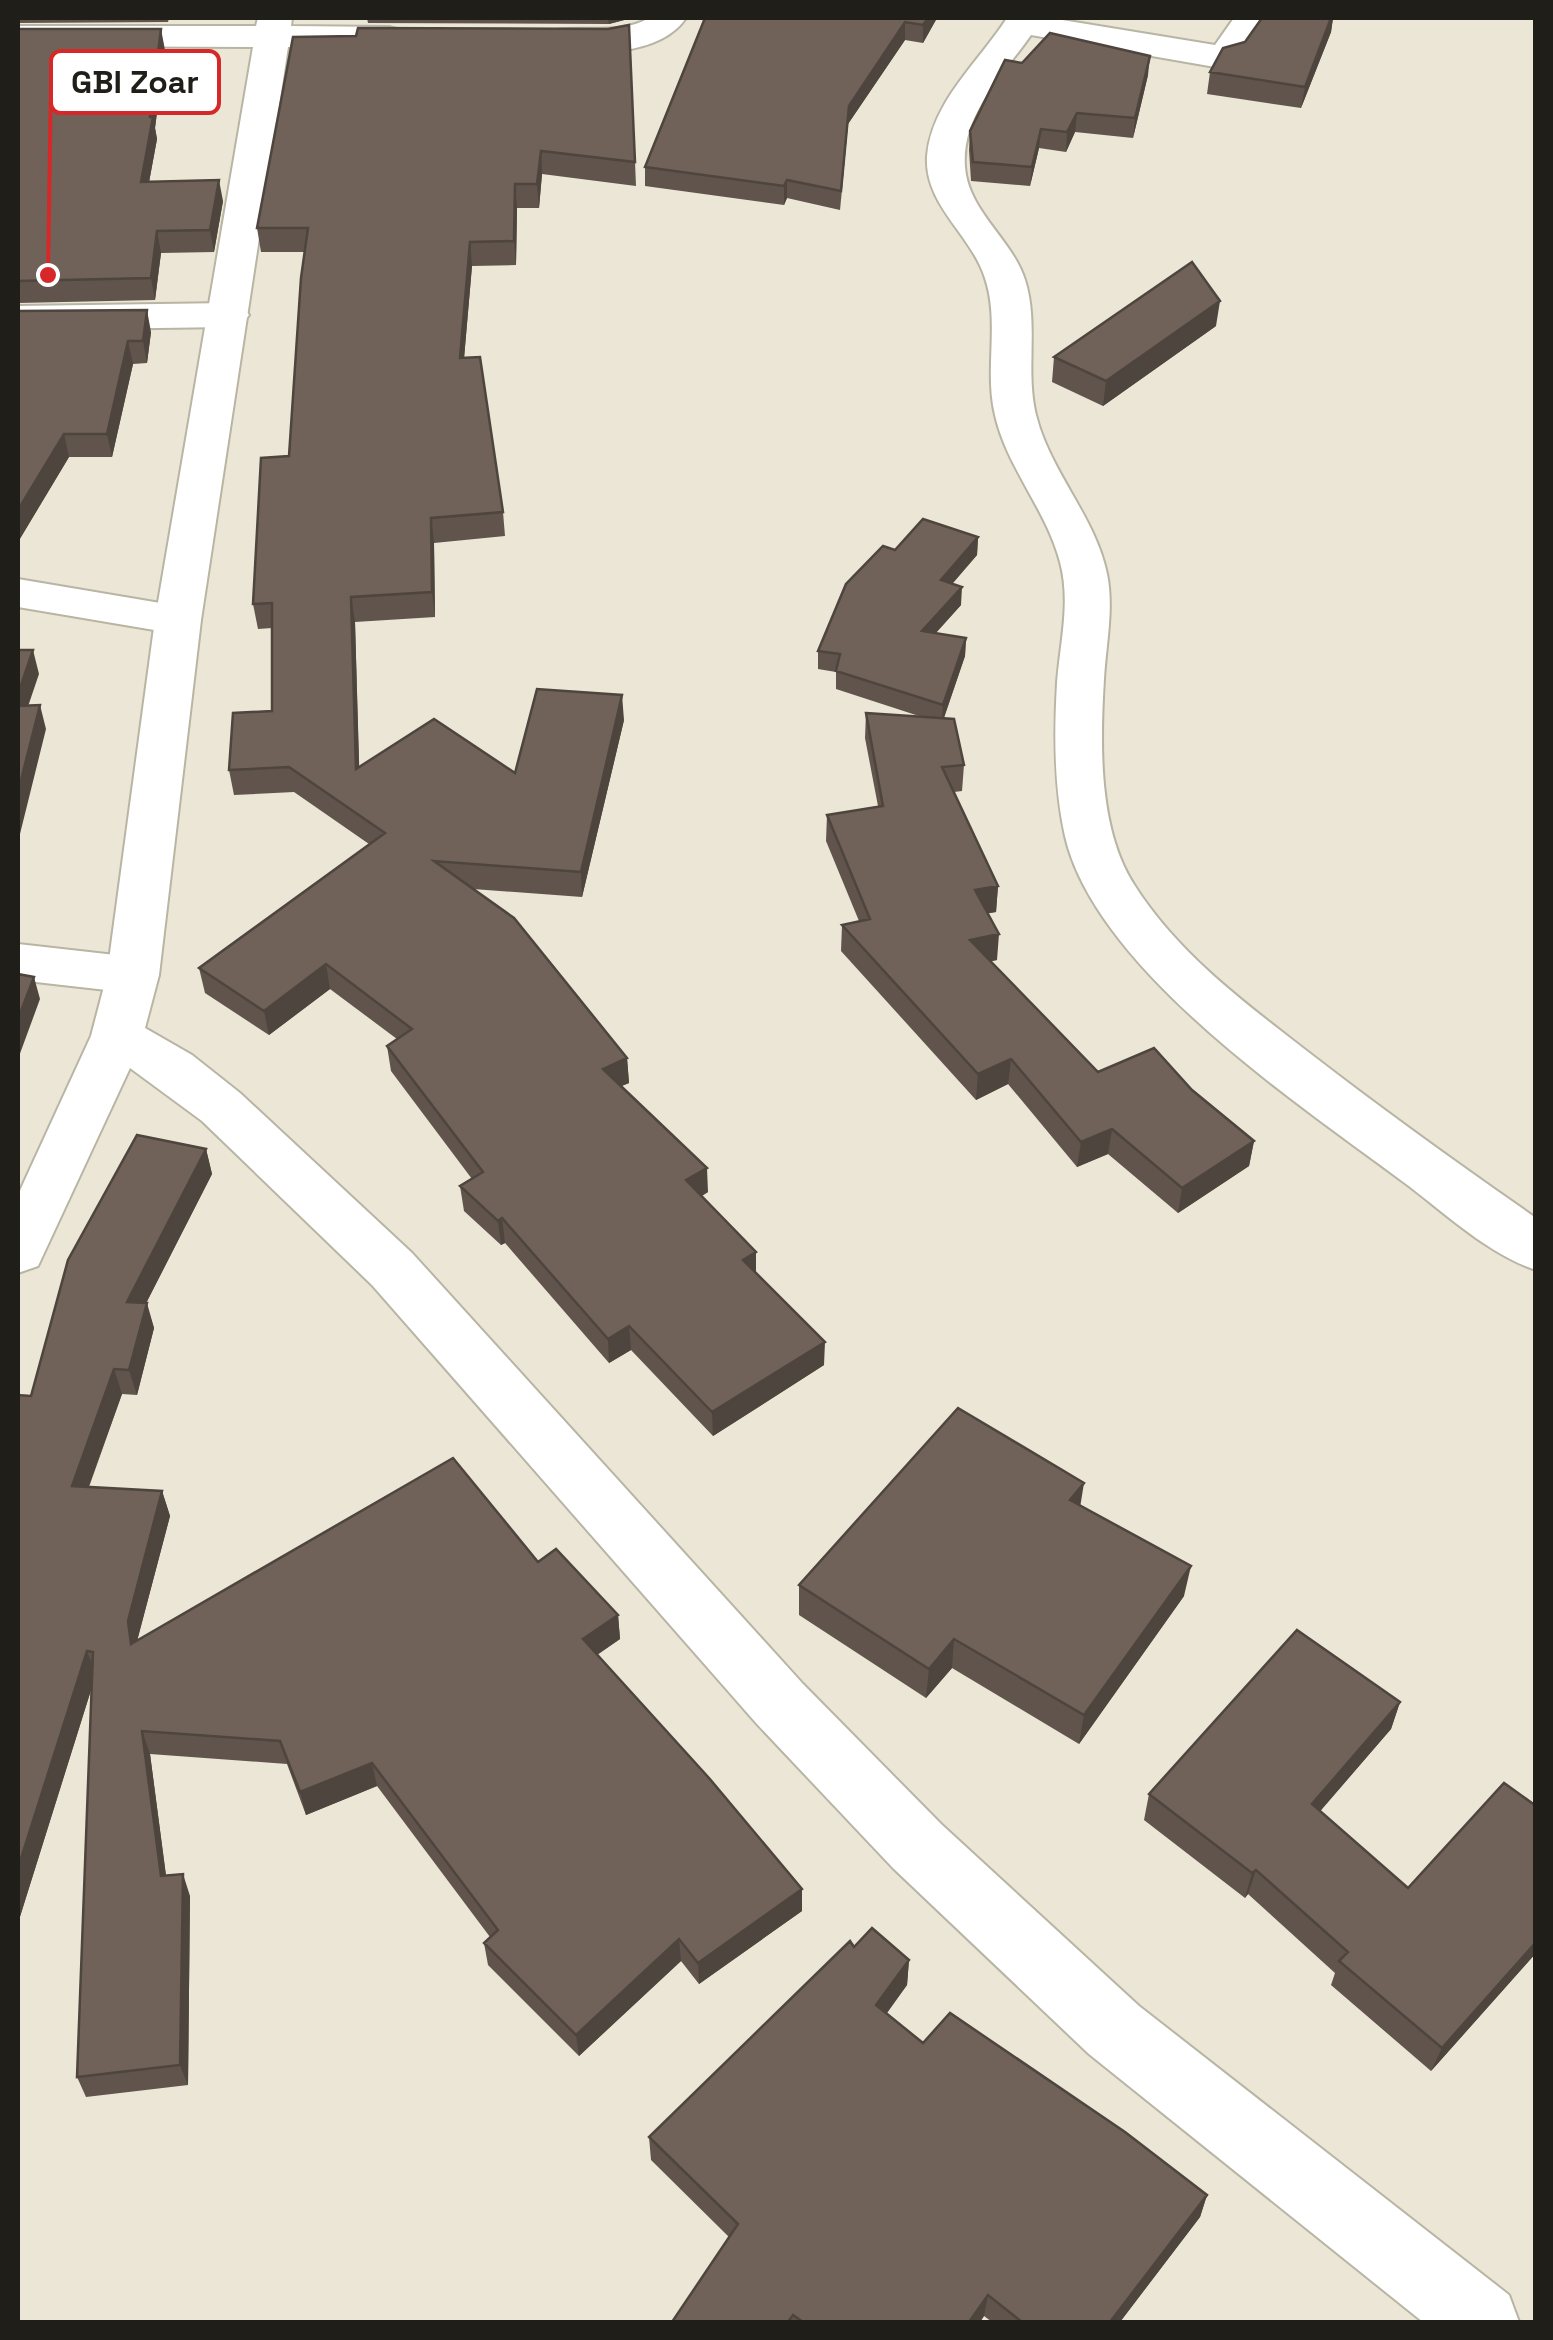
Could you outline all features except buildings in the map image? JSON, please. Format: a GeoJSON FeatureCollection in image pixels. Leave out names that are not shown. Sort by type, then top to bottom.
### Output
{"type":"FeatureCollection","features":[{"type":"Feature","properties":{"kind":"street"},"geometry":{"type":"LineString","coordinates":[[519,38],[609,38],[656,29],[669,18]]}},
{"type":"Feature","properties":{"kind":"street"},"geometry":{"type":"LineString","coordinates":[[1248,23],[1226,54],[1215,56],[1022,20],[972,85],[946,153],[953,197],[1005,278],[1012,318],[1010,373],[1019,429],[1082,561],[1088,608],[1080,696],[1086,813],[1102,873],[1143,934],[1222,1012],[1358,1121],[1536,1248]]}},
{"type":"Feature","properties":{"kind":"street"},"geometry":{"type":"LineString","coordinates":[[18,1250],[89,1104],[116,1036],[133,975],[178,620],[230,315],[273,27]]}},
{"type":"Feature","properties":{"kind":"street"},"geometry":{"type":"LineString","coordinates":[[18,36],[273,27],[424,38]]}},
{"type":"Feature","properties":{"kind":"street"},"geometry":{"type":"LineString","coordinates":[[18,318],[230,315]]}},
{"type":"Feature","properties":{"kind":"street"},"geometry":{"type":"LineString","coordinates":[[18,592],[178,620]]}},
{"type":"Feature","properties":{"kind":"street"},"geometry":{"type":"LineString","coordinates":[[18,962],[133,975]]}},
{"type":"Feature","properties":{"kind":"street"},"geometry":{"type":"LineString","coordinates":[[116,1036],[173,1069],[221,1107],[392,1269],[780,1704],[916,1846],[1114,2030],[1482,2322]]}},
{"type":"Feature","properties":{"kind":"place","name":"GBI Zoar"},"geometry":{"type":"Point","coordinates":[48,275]}}]}
